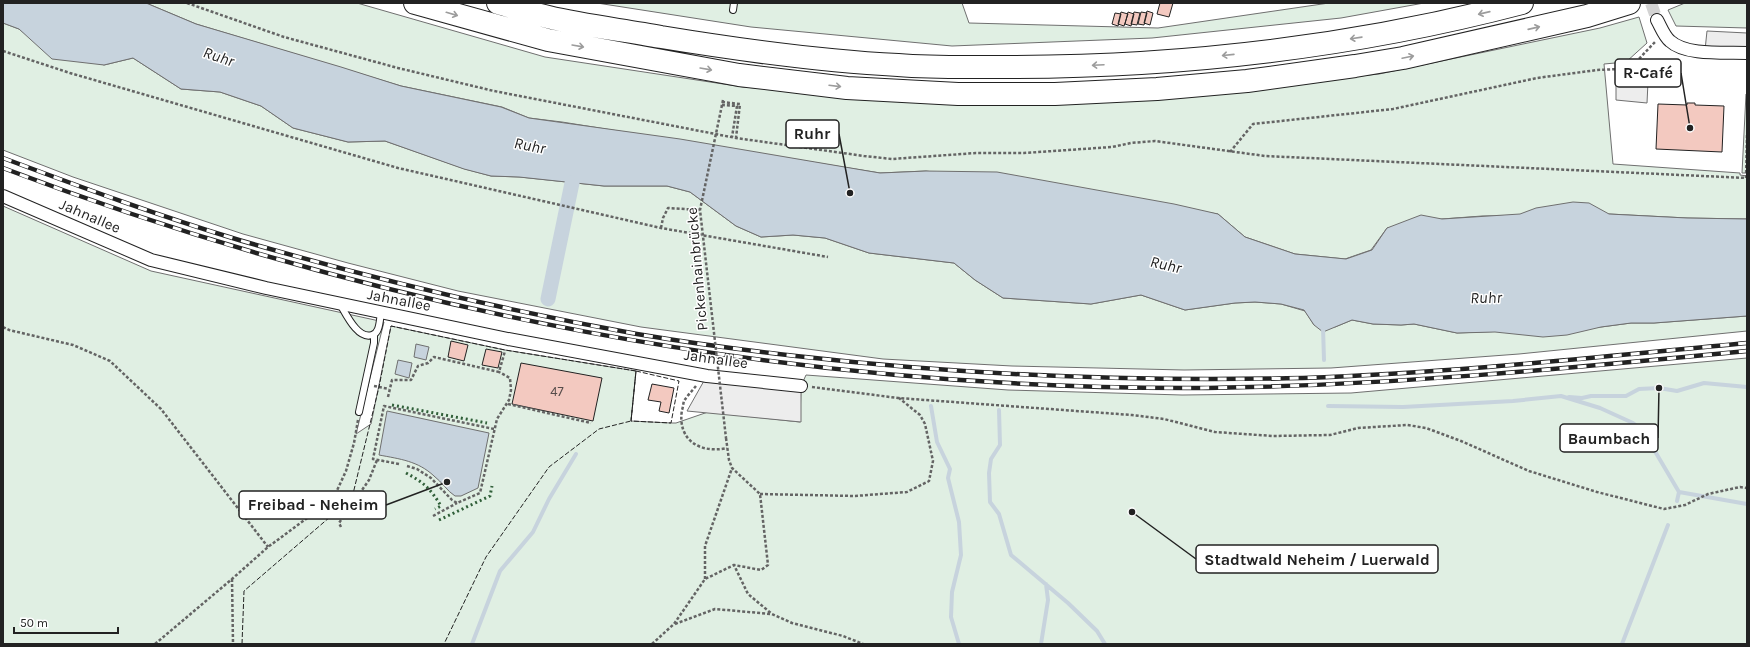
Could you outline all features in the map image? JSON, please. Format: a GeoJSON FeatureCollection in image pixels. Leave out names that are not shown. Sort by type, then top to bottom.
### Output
{"type":"FeatureCollection","features":[{"type":"Feature","properties":{"kind":"highway"},"geometry":{"type":"LineString","coordinates":[[415,3],[548,40],[739,75],[847,88],[958,94],[1055,94],[1157,89],[1247,81],[1410,57],[1587,16],[1629,3]]}},
{"type":"Feature","properties":{"kind":"highway"},"geometry":{"type":"LineString","coordinates":[[498,3],[550,17],[742,51],[900,66],[1060,67],[1167,62],[1275,50],[1384,34],[1522,3]]}},
{"type":"Feature","properties":{"kind":"street"},"geometry":{"type":"LineString","coordinates":[[1657,20],[1669,40],[1682,49],[1704,52],[1747,53]]}},
{"type":"Feature","properties":{"kind":"street","name":"Jahnallee"},"geometry":{"type":"LineString","coordinates":[[3,196],[151,260],[340,304],[508,339],[700,374],[801,386]]}},
{"type":"Feature","properties":{"kind":"lane"},"geometry":{"type":"LineString","coordinates":[[340,304],[352,325],[360,333],[367,336],[374,335]]}},
{"type":"Feature","properties":{"kind":"lane"},"geometry":{"type":"LineString","coordinates":[[359,412],[374,343],[374,335],[378,330],[381,313]]}},
{"type":"Feature","properties":{"kind":"path"},"geometry":{"type":"LineString","coordinates":[[187,3],[284,37],[398,68],[494,91],[736,138],[892,159],[976,153],[1024,153],[1112,147],[1131,143],[1155,141],[1265,156],[1746,178],[1747,135]]}},
{"type":"Feature","properties":{"kind":"path"},"geometry":{"type":"LineString","coordinates":[[1230,152],[1252,124],[1393,109],[1537,78],[1596,70],[1621,69],[1635,63],[1664,33]]}},
{"type":"Feature","properties":{"kind":"path"},"geometry":{"type":"LineString","coordinates":[[3,51],[70,73],[398,168],[661,228],[828,257]]}},
{"type":"Feature","properties":{"kind":"path"},"geometry":{"type":"LineString","coordinates":[[722,102],[737,106],[732,137]]}},
{"type":"Feature","properties":{"kind":"path"},"geometry":{"type":"LineString","coordinates":[[722,102],[740,104],[736,138]]}},
{"type":"Feature","properties":{"kind":"path","name":"Pickenhainbrücke"},"geometry":{"type":"LineString","coordinates":[[722,102],[700,210],[727,448],[732,468]]}},
{"type":"Feature","properties":{"kind":"path"},"geometry":{"type":"LineString","coordinates":[[661,228],[663,218],[668,208],[700,210]]}},
{"type":"Feature","properties":{"kind":"path"},"geometry":{"type":"LineString","coordinates":[[3,327],[9,330],[73,345],[110,361],[161,410],[268,547]]}},
{"type":"Feature","properties":{"kind":"path"},"geometry":{"type":"LineString","coordinates":[[499,372],[508,339]]}},
{"type":"Feature","properties":{"kind":"path"},"geometry":{"type":"LineString","coordinates":[[388,397],[392,380],[412,380],[418,366],[428,363],[434,357],[499,372],[509,377],[512,381],[508,404],[498,417],[494,429],[480,493],[433,516]]}},
{"type":"Feature","properties":{"kind":"path"},"geometry":{"type":"LineString","coordinates":[[700,374],[696,386],[684,401],[681,418],[683,430],[691,442],[704,448],[716,450],[727,448]]}},
{"type":"Feature","properties":{"kind":"path"},"geometry":{"type":"LineString","coordinates":[[365,384],[389,390]]}},
{"type":"Feature","properties":{"kind":"path"},"geometry":{"type":"LineString","coordinates":[[801,386],[898,398],[1132,415],[1164,419],[1215,432],[1273,436],[1330,435],[1358,428],[1408,425],[1426,428],[1462,441],[1528,471],[1664,509],[1685,504],[1708,494],[1740,487],[1747,488]]}},
{"type":"Feature","properties":{"kind":"path"},"geometry":{"type":"LineString","coordinates":[[760,494],[855,496],[907,492],[929,481],[933,461],[925,424],[920,415],[898,398]]}},
{"type":"Feature","properties":{"kind":"path"},"geometry":{"type":"LineString","coordinates":[[508,404],[591,423]]}},
{"type":"Feature","properties":{"kind":"path"},"geometry":{"type":"LineString","coordinates":[[399,464],[374,459],[384,406],[494,429]]}},
{"type":"Feature","properties":{"kind":"path"},"geometry":{"type":"LineString","coordinates":[[155,644],[268,547],[333,499],[346,472],[354,443],[359,412]]}},
{"type":"Feature","properties":{"kind":"path"},"geometry":{"type":"LineString","coordinates":[[341,527],[339,523],[369,480],[377,460]]}},
{"type":"Feature","properties":{"kind":"path"},"geometry":{"type":"LineString","coordinates":[[407,466],[424,473],[431,478],[452,500],[457,503]]}},
{"type":"Feature","properties":{"kind":"path"},"geometry":{"type":"LineString","coordinates":[[652,644],[674,624],[704,579],[705,546],[732,468],[760,494],[768,565],[761,570],[734,566],[704,579]]}},
{"type":"Feature","properties":{"kind":"path"},"geometry":{"type":"LineString","coordinates":[[734,566],[748,594],[772,614],[792,623],[843,636],[863,644]]}},
{"type":"Feature","properties":{"kind":"path"},"geometry":{"type":"LineString","coordinates":[[232,579],[233,644]]}},
{"type":"Feature","properties":{"kind":"path"},"geometry":{"type":"LineString","coordinates":[[674,624],[715,609],[772,614]]}},
{"type":"Feature","properties":{"kind":"green space"},"geometry":{"type":"Polygon","coordinates":[[[146,3],[357,3],[545,57],[743,87],[965,103],[1173,95],[1379,74],[1600,28],[1639,17],[1647,43],[1626,62],[1604,64],[1613,164],[1740,173],[1740,175],[1747,176],[1747,219],[1609,214],[1482,216],[1442,219],[1387,228],[1371,250],[1345,259],[1295,254],[1245,237],[1218,214],[926,171],[880,173],[529,118],[502,107],[401,86],[196,24],[146,3]]]}},
{"type":"Feature","properties":{"kind":"green space"},"geometry":{"type":"Polygon","coordinates":[[[597,3],[962,3],[969,23],[1158,28],[1329,3],[1424,3],[1341,18],[1152,38],[952,46],[751,27],[597,3]]]}},
{"type":"Feature","properties":{"kind":"green space"},"geometry":{"type":"Polygon","coordinates":[[[1685,3],[1747,3],[1747,28],[1676,26],[1668,10],[1685,3]]]}},
{"type":"Feature","properties":{"kind":"green space"},"geometry":{"type":"Polygon","coordinates":[[[3,23],[19,29],[32,39],[104,65],[133,58],[181,89],[220,92],[261,106],[293,128],[348,142],[385,141],[465,169],[491,176],[520,177],[604,186],[667,186],[690,192],[736,226],[761,237],[793,235],[825,238],[869,253],[954,263],[975,280],[1003,298],[1091,304],[1141,295],[1185,310],[1235,303],[1255,302],[1281,304],[1305,311],[1314,325],[1335,327],[1352,320],[1373,324],[1414,324],[1457,333],[1601,327],[1631,323],[1654,323],[1747,316],[1747,331],[1519,354],[1331,368],[1184,370],[1012,366],[883,359],[641,327],[458,291],[243,234],[73,177],[3,150],[3,23]]]}},
{"type":"Feature","properties":{"kind":"green space"},"geometry":{"type":"Polygon","coordinates":[[[1746,94],[1747,173],[1742,173],[1746,94]]]}},
{"type":"Feature","properties":{"kind":"green space"},"geometry":{"type":"Polygon","coordinates":[[[3,206],[151,271],[384,322],[356,434],[371,424],[391,326],[505,350],[636,371],[631,421],[671,423],[676,423],[708,412],[800,422],[801,386],[806,375],[1008,390],[1182,395],[1351,393],[1747,358],[1747,644],[3,644],[3,206]]]}},
{"type":"Feature","properties":{"kind":"shaded area"},"geometry":{"type":"Polygon","coordinates":[[[1707,31],[1747,33],[1747,50],[1705,50],[1707,31]]]}},
{"type":"Feature","properties":{"kind":"shaded area"},"geometry":{"type":"Polygon","coordinates":[[[1641,61],[1644,63],[1649,61],[1647,103],[1616,100],[1616,75],[1627,72],[1641,61]]]}},
{"type":"Feature","properties":{"kind":"shaded area"},"geometry":{"type":"Polygon","coordinates":[[[705,379],[801,386],[801,422],[687,411],[705,379]]]}},
{"type":"Feature","properties":{"kind":"water"},"geometry":{"type":"Polygon","coordinates":[[[3,3],[146,3],[196,24],[401,86],[501,107],[529,118],[680,139],[880,173],[926,171],[997,172],[1174,204],[1218,214],[1245,237],[1295,254],[1346,259],[1372,250],[1387,228],[1421,215],[1442,219],[1520,214],[1536,208],[1573,202],[1589,203],[1609,214],[1747,219],[1747,316],[1654,323],[1631,323],[1601,327],[1567,335],[1543,337],[1495,332],[1457,333],[1414,324],[1373,324],[1352,320],[1323,332],[1314,325],[1304,310],[1281,304],[1255,302],[1235,303],[1185,310],[1141,295],[1091,304],[1003,298],[975,280],[954,263],[869,253],[825,238],[793,235],[761,237],[736,226],[690,192],[667,186],[604,186],[519,177],[491,176],[464,169],[385,141],[348,142],[293,128],[261,106],[220,92],[181,89],[133,58],[104,65],[52,59],[19,29],[3,23],[3,3]]]}},
{"type":"Feature","properties":{"kind":"water"},"geometry":{"type":"Polygon","coordinates":[[[416,344],[429,347],[426,360],[414,357],[416,344]]]}},
{"type":"Feature","properties":{"kind":"water"},"geometry":{"type":"Polygon","coordinates":[[[398,360],[412,363],[409,378],[395,374],[398,360]]]}},
{"type":"Feature","properties":{"kind":"water"},"geometry":{"type":"Polygon","coordinates":[[[387,411],[489,433],[478,488],[461,496],[455,496],[449,492],[437,478],[422,467],[408,461],[379,455],[387,411]]]}},
{"type":"Feature","properties":{"kind":"building"},"geometry":{"type":"Polygon","coordinates":[[[1160,3],[1173,3],[1169,17],[1157,14],[1160,3]]]}},
{"type":"Feature","properties":{"kind":"building"},"geometry":{"type":"Polygon","coordinates":[[[1147,11],[1153,13],[1150,25],[1144,23],[1147,11]]]}},
{"type":"Feature","properties":{"kind":"building"},"geometry":{"type":"Polygon","coordinates":[[[1121,12],[1128,14],[1124,26],[1118,24],[1121,12]]]}},
{"type":"Feature","properties":{"kind":"building"},"geometry":{"type":"Polygon","coordinates":[[[1128,12],[1134,14],[1131,26],[1125,24],[1128,12]]]}},
{"type":"Feature","properties":{"kind":"building"},"geometry":{"type":"Polygon","coordinates":[[[1134,12],[1140,13],[1137,25],[1131,24],[1134,12]]]}},
{"type":"Feature","properties":{"kind":"building"},"geometry":{"type":"Polygon","coordinates":[[[1141,12],[1147,13],[1144,25],[1138,24],[1141,12]]]}},
{"type":"Feature","properties":{"kind":"building"},"geometry":{"type":"Polygon","coordinates":[[[1115,13],[1121,14],[1118,26],[1112,24],[1115,13]]]}},
{"type":"Feature","properties":{"kind":"building"},"geometry":{"type":"Polygon","coordinates":[[[1687,103],[1695,103],[1695,105],[1724,106],[1722,152],[1656,149],[1658,104],[1687,105],[1687,103]]]}},
{"type":"Feature","properties":{"kind":"building"},"geometry":{"type":"Polygon","coordinates":[[[451,341],[468,345],[464,361],[448,357],[451,341]]]}},
{"type":"Feature","properties":{"kind":"building"},"geometry":{"type":"Polygon","coordinates":[[[486,349],[502,352],[498,368],[482,365],[486,349]]]}},
{"type":"Feature","properties":{"kind":"building"},"geometry":{"type":"Polygon","coordinates":[[[521,363],[602,378],[593,421],[512,404],[521,363]]]}},
{"type":"Feature","properties":{"kind":"building"},"geometry":{"type":"Polygon","coordinates":[[[652,384],[674,388],[669,413],[659,411],[661,402],[648,400],[652,384]]]}},
{"type":"Feature","properties":{"kind":"waterway"},"geometry":{"type":"LineString","coordinates":[[548,299],[572,183]]}},
{"type":"Feature","properties":{"kind":"waterway"},"geometry":{"type":"LineString","coordinates":[[1323,327],[1324,360]]}},
{"type":"Feature","properties":{"kind":"waterway"},"geometry":{"type":"LineString","coordinates":[[1569,397],[1582,398],[1591,396],[1626,396],[1639,389],[1659,388],[1677,391],[1704,383],[1747,387]]}},
{"type":"Feature","properties":{"kind":"waterway"},"geometry":{"type":"LineString","coordinates":[[1328,406],[1403,407],[1513,401],[1561,396],[1600,408],[1633,423],[1643,431],[1679,492],[1677,501]]}},
{"type":"Feature","properties":{"kind":"waterway"},"geometry":{"type":"LineString","coordinates":[[931,406],[937,442],[950,469],[948,478],[959,522],[961,555],[952,592],[951,617],[959,644]]}},
{"type":"Feature","properties":{"kind":"waterway"},"geometry":{"type":"LineString","coordinates":[[999,410],[1000,445],[991,459],[989,473],[990,502],[999,514],[1011,555],[1068,603],[1097,631],[1105,644]]}},
{"type":"Feature","properties":{"kind":"waterway"},"geometry":{"type":"LineString","coordinates":[[472,644],[500,571],[533,532],[549,499],[576,454]]}},
{"type":"Feature","properties":{"kind":"waterway"},"geometry":{"type":"LineString","coordinates":[[1679,492],[1747,504]]}},
{"type":"Feature","properties":{"kind":"waterway"},"geometry":{"type":"LineString","coordinates":[[1622,644],[1668,525]]}},
{"type":"Feature","properties":{"kind":"waterway"},"geometry":{"type":"LineString","coordinates":[[1041,644],[1048,600],[1046,584]]}},
{"type":"Feature","properties":{"kind":"tunnel"},"geometry":{"type":"LineString","coordinates":[[1651,3],[1657,20]]}},
{"type":"Feature","properties":{"kind":"railway"},"geometry":{"type":"LineString","coordinates":[[3,158],[120,201],[209,231],[337,267],[486,304],[637,334],[716,346],[859,363],[1049,376],[1176,379],[1303,378],[1358,376],[1525,364],[1747,343]]}},
{"type":"Feature","properties":{"kind":"railway"},"geometry":{"type":"LineString","coordinates":[[3,168],[146,219],[290,263],[437,300],[585,332],[734,356],[885,374],[1036,384],[1187,388],[1257,387],[1398,381],[1468,376],[1747,351]]}},
{"type":"Feature","properties":{"kind":"hedge"},"geometry":{"type":"LineString","coordinates":[[392,405],[487,423]]}},
{"type":"Feature","properties":{"kind":"hedge"},"geometry":{"type":"LineString","coordinates":[[406,473],[417,479],[430,490],[441,506],[435,509]]}},
{"type":"Feature","properties":{"kind":"hedge"},"geometry":{"type":"LineString","coordinates":[[439,520],[490,496],[492,486]]}},
{"type":"Feature","properties":{"kind":"fence"},"geometry":{"type":"LineString","coordinates":[[242,644],[244,591],[352,498],[379,387],[391,326],[505,350],[636,371],[631,421],[599,429],[549,467],[486,557],[444,644]]}},
{"type":"Feature","properties":{"kind":"fence"},"geometry":{"type":"LineString","coordinates":[[636,371],[679,381],[671,423],[631,421],[636,371]]}},
{"type":"Feature","properties":{"kind":"place","name":"R-Café"},"geometry":{"type":"Point","coordinates":[1690,128]}},
{"type":"Feature","properties":{"kind":"place","name":"Ruhr"},"geometry":{"type":"Point","coordinates":[850,193]}},
{"type":"Feature","properties":{"kind":"place","name":"Baumbach"},"geometry":{"type":"Point","coordinates":[1659,388]}},
{"type":"Feature","properties":{"kind":"place","name":"Freibad - Neheim"},"geometry":{"type":"Point","coordinates":[447,482]}},
{"type":"Feature","properties":{"kind":"place","name":"Stadtwald Neheim / Luerwald"},"geometry":{"type":"Point","coordinates":[1132,512]}}]}
